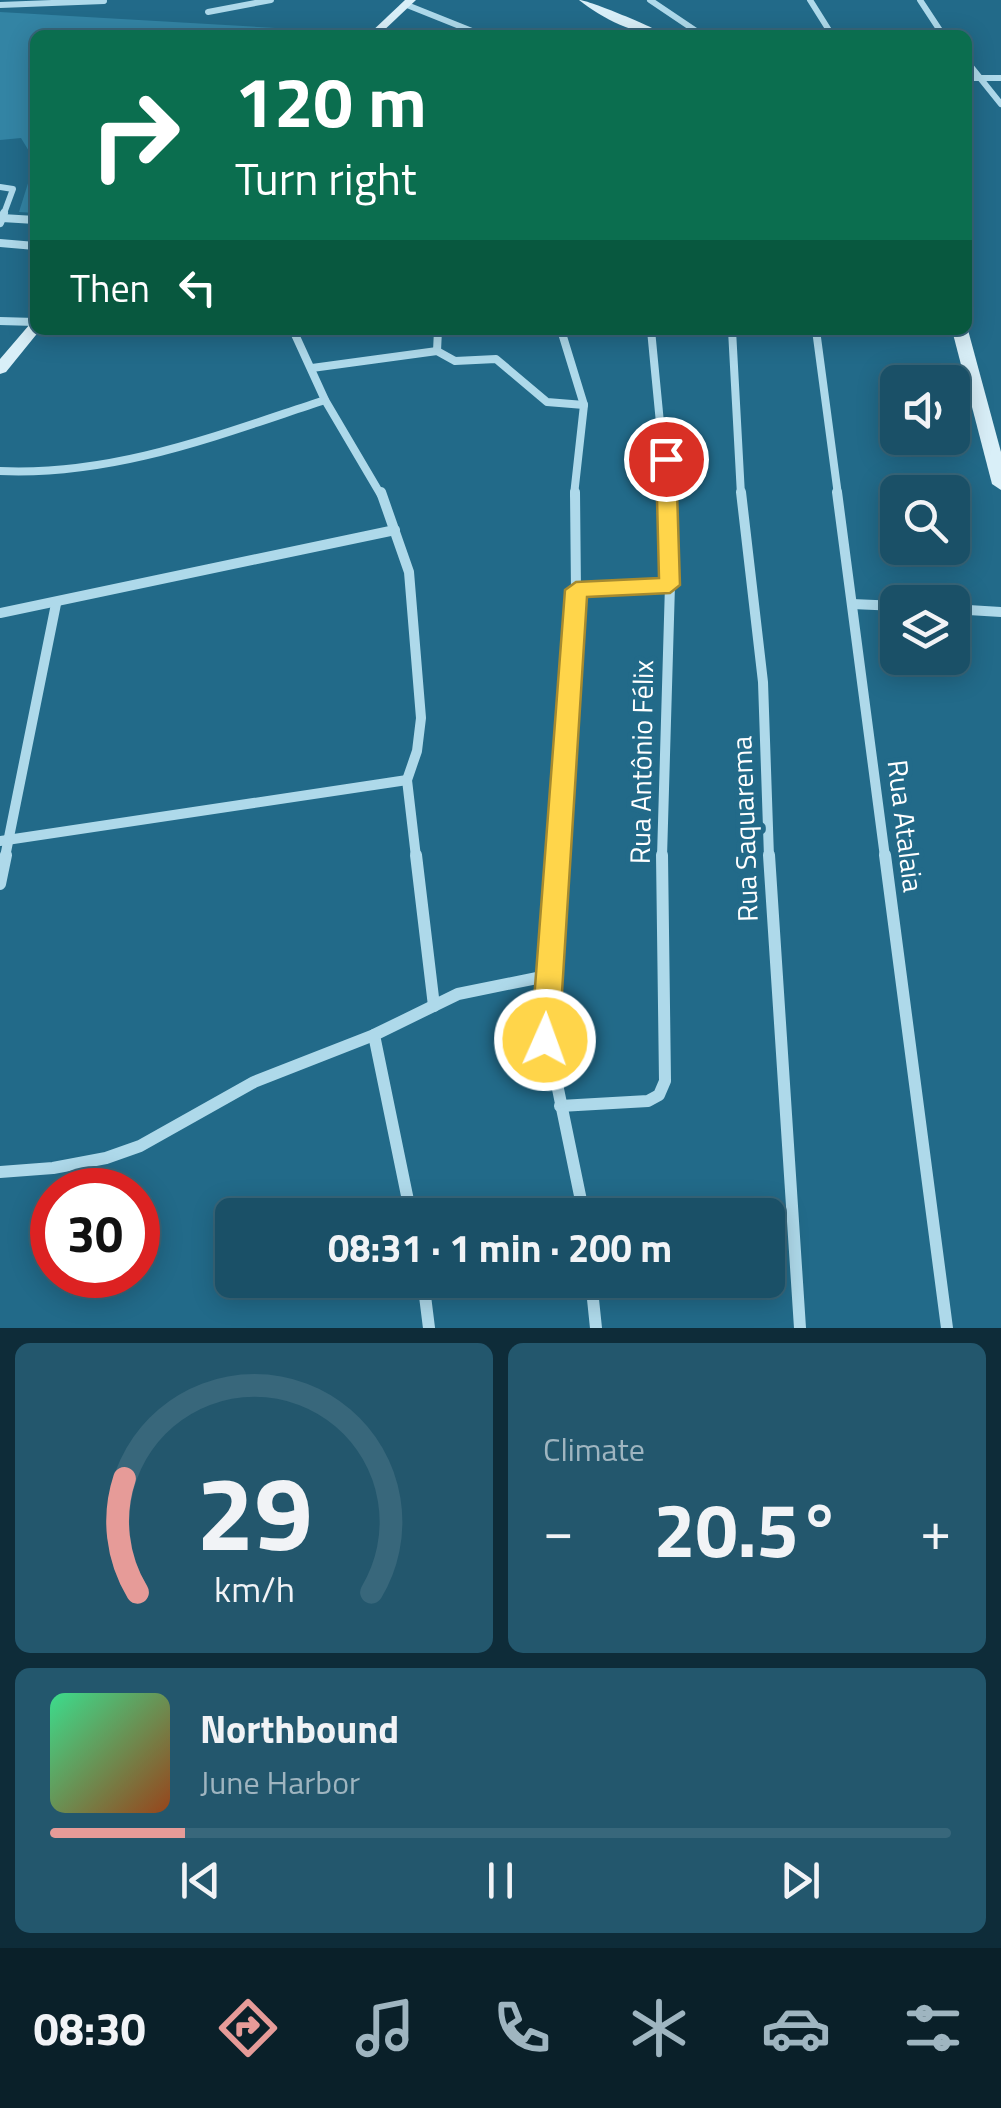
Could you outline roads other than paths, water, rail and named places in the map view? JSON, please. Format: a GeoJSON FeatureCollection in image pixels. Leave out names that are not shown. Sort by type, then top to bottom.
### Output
{"type":"FeatureCollection","features":[{"type":"Feature","properties":{"kind":"street"},"geometry":{"type":"LineString","coordinates":[[0,5],[103,0]]}},
{"type":"Feature","properties":{"kind":"street"},"geometry":{"type":"LineString","coordinates":[[208,12],[271,0]]}},
{"type":"Feature","properties":{"kind":"street"},"geometry":{"type":"LineString","coordinates":[[584,0],[618,20],[647,30]]}},
{"type":"Feature","properties":{"kind":"street"},"geometry":{"type":"LineString","coordinates":[[650,0],[695,30]]}},
{"type":"Feature","properties":{"kind":"street"},"geometry":{"type":"LineString","coordinates":[[810,0],[829,30]]}},
{"type":"Feature","properties":{"kind":"street"},"geometry":{"type":"LineString","coordinates":[[920,0],[940,30]]}},
{"type":"Feature","properties":{"kind":"street"},"geometry":{"type":"LineString","coordinates":[[378,30],[409,2],[471,30]]}},
{"type":"Feature","properties":{"kind":"street"},"geometry":{"type":"LineString","coordinates":[[972,68],[1001,104]]}},
{"type":"Feature","properties":{"kind":"street"},"geometry":{"type":"LineString","coordinates":[[972,78],[1001,78]]}},
{"type":"Feature","properties":{"kind":"street"},"geometry":{"type":"LineString","coordinates":[[0,187],[12,188],[2,215],[30,219]]}},
{"type":"Feature","properties":{"kind":"street"},"geometry":{"type":"LineString","coordinates":[[0,243],[30,246]]}},
{"type":"Feature","properties":{"kind":"street"},"geometry":{"type":"LineString","coordinates":[[0,321],[30,324]]}},
{"type":"Feature","properties":{"kind":"street"},"geometry":{"type":"LineString","coordinates":[[0,368],[30,330]]}},
{"type":"Feature","properties":{"kind":"street"},"geometry":{"type":"LineString","coordinates":[[296,335],[325,400],[376,482],[395,530],[414,599],[419,668],[417,752],[407,780],[434,1006]]}},
{"type":"Feature","properties":{"kind":"street"},"geometry":{"type":"LineString","coordinates":[[438,335],[438,351]]}},
{"type":"Feature","properties":{"kind":"street"},"geometry":{"type":"LineString","coordinates":[[563,335],[584,405],[574,497],[576,590],[545,1040],[580,1198]]}},
{"type":"Feature","properties":{"kind":"street","name":"Rua Antônio Félix"},"geometry":{"type":"LineString","coordinates":[[560,1106],[648,1102],[658,1095],[665,1081],[661,894],[670,585],[661,390],[652,335]]}},
{"type":"Feature","properties":{"kind":"street","name":"Rua Saquarema"},"geometry":{"type":"LineString","coordinates":[[732,335],[745,538],[764,698],[771,911],[800,1328]]}},
{"type":"Feature","properties":{"kind":"street","name":"Rua Atalaia"},"geometry":{"type":"LineString","coordinates":[[817,335],[946,1328]]}},
{"type":"Feature","properties":{"kind":"street"},"geometry":{"type":"LineString","coordinates":[[961,335],[1001,484]]}},
{"type":"Feature","properties":{"kind":"street"},"geometry":{"type":"LineString","coordinates":[[312,368],[438,351],[454,361],[496,359],[544,400],[584,405]]}},
{"type":"Feature","properties":{"kind":"street"},"geometry":{"type":"LineString","coordinates":[[0,471],[54,475],[94,470],[325,400]]}},
{"type":"Feature","properties":{"kind":"street"},"geometry":{"type":"LineString","coordinates":[[0,613],[395,530]]}},
{"type":"Feature","properties":{"kind":"street"},"geometry":{"type":"LineString","coordinates":[[576,590],[670,585]]}},
{"type":"Feature","properties":{"kind":"street"},"geometry":{"type":"LineString","coordinates":[[0,884],[4,840],[56,604]]}},
{"type":"Feature","properties":{"kind":"street"},"geometry":{"type":"LineString","coordinates":[[852,604],[880,605]]}},
{"type":"Feature","properties":{"kind":"street"},"geometry":{"type":"LineString","coordinates":[[970,610],[1001,612]]}},
{"type":"Feature","properties":{"kind":"street"},"geometry":{"type":"LineString","coordinates":[[4,840],[407,780]]}},
{"type":"Feature","properties":{"kind":"street"},"geometry":{"type":"LineString","coordinates":[[0,1172],[80,1164],[140,1146],[254,1082],[374,1035],[475,988],[547,976]]}},
{"type":"Feature","properties":{"kind":"street"},"geometry":{"type":"LineString","coordinates":[[374,1035],[408,1198]]}},
{"type":"Feature","properties":{"kind":"street"},"geometry":{"type":"LineString","coordinates":[[425,1298],[429,1328]]}},
{"type":"Feature","properties":{"kind":"street"},"geometry":{"type":"LineString","coordinates":[[593,1298],[596,1328]]}}]}
